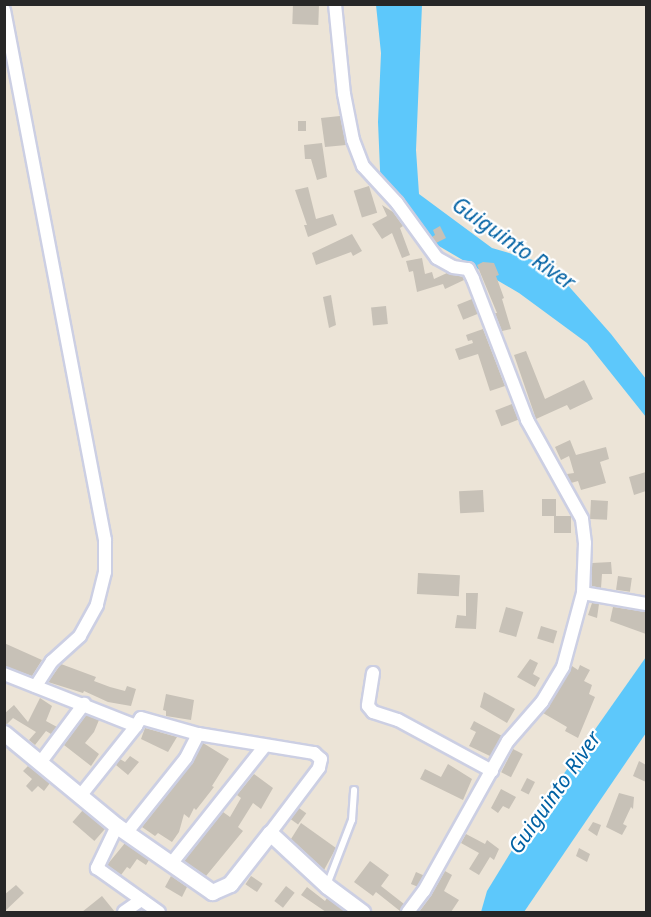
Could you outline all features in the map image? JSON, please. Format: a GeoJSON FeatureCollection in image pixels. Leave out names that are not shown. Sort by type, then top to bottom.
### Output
{"type":"FeatureCollection","features":[{"type":"Feature","properties":{"kind":"street"},"geometry":{"type":"LineString","coordinates":[[336,4],[344,94],[353,140],[363,166],[397,203],[436,258],[453,267],[468,269],[527,420],[582,519],[585,543],[583,593],[563,667],[542,702],[508,741],[424,891],[408,912]]}},
{"type":"Feature","properties":{"kind":"street"},"geometry":{"type":"LineString","coordinates":[[4,10],[105,540],[105,572],[97,605],[80,636],[52,661],[36,686]]}},
{"type":"Feature","properties":{"kind":"street"},"geometry":{"type":"LineString","coordinates":[[583,593],[646,604]]}},
{"type":"Feature","properties":{"kind":"street"},"geometry":{"type":"LineString","coordinates":[[373,673],[368,706],[373,712],[398,720],[492,771]]}},
{"type":"Feature","properties":{"kind":"street"},"geometry":{"type":"LineString","coordinates":[[4,674],[136,726]]}},
{"type":"Feature","properties":{"kind":"street"},"geometry":{"type":"LineString","coordinates":[[40,763],[84,704]]}},
{"type":"Feature","properties":{"kind":"street"},"geometry":{"type":"LineString","coordinates":[[4,734],[122,829],[212,892],[230,884],[319,768],[321,759],[314,753],[198,734],[141,718],[81,795]]}},
{"type":"Feature","properties":{"kind":"street"},"geometry":{"type":"LineString","coordinates":[[159,912],[97,868],[122,829],[186,758],[198,734]]}},
{"type":"Feature","properties":{"kind":"street"},"geometry":{"type":"LineString","coordinates":[[171,864],[265,746]]}},
{"type":"Feature","properties":{"kind":"street"},"geometry":{"type":"LineString","coordinates":[[270,832],[327,886],[362,912]]}},
{"type":"Feature","properties":{"kind":"street"},"geometry":{"type":"LineString","coordinates":[[124,912],[141,900]]}},
{"type":"Feature","properties":{"kind":"lane"},"geometry":{"type":"LineString","coordinates":[[327,886],[351,820],[354,790]]}},
{"type":"Feature","properties":{"kind":"water"},"geometry":{"type":"Polygon","coordinates":[[[376,5],[422,5],[416,150],[419,194],[492,248],[550,265],[611,334],[646,379],[646,417],[587,343],[519,293],[432,242],[381,193],[378,122],[381,53],[376,5]]]}},
{"type":"Feature","properties":{"kind":"water","name":"Guiguinto River"},"geometry":{"type":"Polygon","coordinates":[[[646,657],[646,733],[524,912],[481,912],[487,891],[525,829],[646,657]]]}},
{"type":"Feature","properties":{"kind":"building"},"geometry":{"type":"Polygon","coordinates":[[[293,4],[319,5],[318,25],[292,24],[293,4]]]}},
{"type":"Feature","properties":{"kind":"building"},"geometry":{"type":"Polygon","coordinates":[[[340,116],[346,145],[325,147],[321,118],[340,116]]]}},
{"type":"Feature","properties":{"kind":"building"},"geometry":{"type":"Polygon","coordinates":[[[298,121],[306,121],[306,131],[298,131],[298,121]]]}},
{"type":"Feature","properties":{"kind":"building"},"geometry":{"type":"Polygon","coordinates":[[[322,143],[327,177],[317,180],[311,159],[305,159],[304,145],[322,143]]]}},
{"type":"Feature","properties":{"kind":"building"},"geometry":{"type":"Polygon","coordinates":[[[369,186],[377,213],[362,217],[354,191],[369,186]]]}},
{"type":"Feature","properties":{"kind":"building"},"geometry":{"type":"Polygon","coordinates":[[[308,187],[316,219],[333,214],[337,225],[308,237],[304,225],[307,225],[295,190],[308,187]]]}},
{"type":"Feature","properties":{"kind":"building"},"geometry":{"type":"Polygon","coordinates":[[[382,205],[393,212],[403,226],[400,228],[410,255],[402,258],[392,233],[382,239],[372,224],[387,216],[382,205]]]}},
{"type":"Feature","properties":{"kind":"building"},"geometry":{"type":"Polygon","coordinates":[[[440,226],[446,238],[436,243],[432,237],[435,235],[433,230],[440,226]]]}},
{"type":"Feature","properties":{"kind":"building"},"geometry":{"type":"Polygon","coordinates":[[[352,234],[362,251],[353,256],[351,252],[316,265],[312,253],[352,234]]]}},
{"type":"Feature","properties":{"kind":"building"},"geometry":{"type":"Polygon","coordinates":[[[422,258],[425,274],[432,272],[434,279],[447,273],[463,277],[464,280],[445,289],[443,284],[417,292],[413,271],[409,272],[406,261],[422,258]]]}},
{"type":"Feature","properties":{"kind":"building"},"geometry":{"type":"Polygon","coordinates":[[[483,262],[494,263],[499,275],[496,276],[511,329],[502,331],[477,265],[483,262]]]}},
{"type":"Feature","properties":{"kind":"building"},"geometry":{"type":"Polygon","coordinates":[[[331,295],[336,325],[329,328],[323,297],[331,295]]]}},
{"type":"Feature","properties":{"kind":"building"},"geometry":{"type":"Polygon","coordinates":[[[472,299],[478,314],[463,320],[457,305],[472,299]]]}},
{"type":"Feature","properties":{"kind":"building"},"geometry":{"type":"Polygon","coordinates":[[[386,306],[388,324],[373,325],[371,308],[386,306]]]}},
{"type":"Feature","properties":{"kind":"building"},"geometry":{"type":"Polygon","coordinates":[[[483,329],[505,386],[490,391],[478,354],[459,360],[455,349],[473,343],[472,340],[468,341],[466,335],[483,329]]]}},
{"type":"Feature","properties":{"kind":"building"},"geometry":{"type":"Polygon","coordinates":[[[526,351],[545,399],[584,380],[593,399],[570,410],[567,405],[536,419],[514,355],[526,351]]]}},
{"type":"Feature","properties":{"kind":"building"},"geometry":{"type":"Polygon","coordinates":[[[512,404],[518,420],[501,426],[495,410],[512,404]]]}},
{"type":"Feature","properties":{"kind":"building"},"geometry":{"type":"Polygon","coordinates":[[[570,440],[576,455],[606,447],[609,459],[600,462],[606,483],[581,490],[578,481],[571,483],[567,474],[574,473],[569,456],[561,460],[555,447],[570,440]]]}},
{"type":"Feature","properties":{"kind":"building"},"geometry":{"type":"Polygon","coordinates":[[[646,472],[646,491],[634,495],[629,477],[646,472]]]}},
{"type":"Feature","properties":{"kind":"building"},"geometry":{"type":"Polygon","coordinates":[[[483,490],[484,512],[460,513],[459,491],[483,490]]]}},
{"type":"Feature","properties":{"kind":"building"},"geometry":{"type":"Polygon","coordinates":[[[542,499],[556,499],[556,516],[542,516],[542,499]]]}},
{"type":"Feature","properties":{"kind":"building"},"geometry":{"type":"Polygon","coordinates":[[[591,500],[608,501],[607,520],[590,519],[591,500]]]}},
{"type":"Feature","properties":{"kind":"building"},"geometry":{"type":"Polygon","coordinates":[[[554,516],[571,516],[571,533],[554,533],[554,516]]]}},
{"type":"Feature","properties":{"kind":"building"},"geometry":{"type":"Polygon","coordinates":[[[611,562],[612,574],[602,574],[601,588],[592,586],[592,563],[611,562]]]}},
{"type":"Feature","properties":{"kind":"building"},"geometry":{"type":"Polygon","coordinates":[[[418,573],[460,575],[459,596],[417,594],[418,573]]]}},
{"type":"Feature","properties":{"kind":"building"},"geometry":{"type":"Polygon","coordinates":[[[618,576],[632,578],[630,592],[616,590],[618,576]]]}},
{"type":"Feature","properties":{"kind":"building"},"geometry":{"type":"Polygon","coordinates":[[[466,593],[478,593],[476,629],[455,628],[457,615],[466,616],[466,593]]]}},
{"type":"Feature","properties":{"kind":"building"},"geometry":{"type":"Polygon","coordinates":[[[592,603],[599,604],[597,618],[588,615],[592,603]]]}},
{"type":"Feature","properties":{"kind":"building"},"geometry":{"type":"Polygon","coordinates":[[[506,607],[523,612],[516,637],[499,632],[506,607]]]}},
{"type":"Feature","properties":{"kind":"building"},"geometry":{"type":"Polygon","coordinates":[[[613,607],[646,612],[646,634],[610,621],[613,607]]]}},
{"type":"Feature","properties":{"kind":"building"},"geometry":{"type":"Polygon","coordinates":[[[541,626],[557,631],[553,643],[537,638],[541,626]]]}},
{"type":"Feature","properties":{"kind":"building"},"geometry":{"type":"Polygon","coordinates":[[[4,643],[42,660],[32,676],[4,666],[4,643]]]}},
{"type":"Feature","properties":{"kind":"building"},"geometry":{"type":"Polygon","coordinates":[[[530,659],[538,663],[533,674],[540,678],[535,687],[517,677],[530,659]]]}},
{"type":"Feature","properties":{"kind":"building"},"geometry":{"type":"Polygon","coordinates":[[[61,664],[96,677],[94,681],[110,687],[125,691],[127,686],[136,689],[131,706],[108,702],[84,691],[83,693],[48,682],[61,664]]]}},
{"type":"Feature","properties":{"kind":"building"},"geometry":{"type":"Polygon","coordinates":[[[580,665],[590,670],[584,681],[592,685],[589,694],[595,697],[578,738],[565,731],[567,727],[543,713],[572,666],[578,670],[580,665]]]}},
{"type":"Feature","properties":{"kind":"building"},"geometry":{"type":"Polygon","coordinates":[[[484,692],[515,709],[507,723],[480,707],[484,692]]]}},
{"type":"Feature","properties":{"kind":"building"},"geometry":{"type":"Polygon","coordinates":[[[166,694],[194,700],[191,720],[166,716],[166,711],[163,710],[166,694]]]}},
{"type":"Feature","properties":{"kind":"building"},"geometry":{"type":"Polygon","coordinates":[[[40,698],[52,706],[46,721],[57,727],[51,734],[46,731],[35,745],[29,740],[36,732],[13,718],[7,724],[4,723],[4,714],[14,705],[28,722],[40,698]]]}},
{"type":"Feature","properties":{"kind":"building"},"geometry":{"type":"Polygon","coordinates":[[[86,715],[99,720],[94,732],[85,743],[99,754],[91,766],[64,745],[86,715]]]}},
{"type":"Feature","properties":{"kind":"building"},"geometry":{"type":"Polygon","coordinates":[[[474,721],[502,736],[490,756],[469,746],[476,732],[470,729],[474,721]]]}},
{"type":"Feature","properties":{"kind":"building"},"geometry":{"type":"Polygon","coordinates":[[[145,728],[177,737],[168,752],[141,739],[145,728]]]}},
{"type":"Feature","properties":{"kind":"building"},"geometry":{"type":"Polygon","coordinates":[[[203,743],[229,759],[212,786],[214,787],[196,810],[194,808],[189,818],[184,814],[179,832],[172,842],[158,833],[155,836],[142,827],[192,763],[203,743]]]}},
{"type":"Feature","properties":{"kind":"building"},"geometry":{"type":"Polygon","coordinates":[[[513,749],[523,754],[511,777],[501,772],[513,749]]]}},
{"type":"Feature","properties":{"kind":"building"},"geometry":{"type":"Polygon","coordinates":[[[130,756],[139,762],[128,775],[116,765],[120,759],[125,762],[130,756]]]}},
{"type":"Feature","properties":{"kind":"building"},"geometry":{"type":"Polygon","coordinates":[[[639,761],[646,765],[646,782],[633,776],[639,761]]]}},
{"type":"Feature","properties":{"kind":"building"},"geometry":{"type":"Polygon","coordinates":[[[448,764],[472,779],[463,800],[420,779],[425,769],[441,777],[448,764]]]}},
{"type":"Feature","properties":{"kind":"building"},"geometry":{"type":"Polygon","coordinates":[[[28,766],[50,783],[44,791],[38,786],[32,792],[26,786],[32,779],[23,771],[28,766]]]}},
{"type":"Feature","properties":{"kind":"building"},"geometry":{"type":"Polygon","coordinates":[[[254,774],[273,788],[261,809],[253,803],[238,827],[243,831],[206,876],[184,861],[223,812],[230,817],[241,798],[237,795],[254,774]]]}},
{"type":"Feature","properties":{"kind":"building"},"geometry":{"type":"Polygon","coordinates":[[[527,778],[535,782],[529,795],[521,790],[527,778]]]}},
{"type":"Feature","properties":{"kind":"building"},"geometry":{"type":"Polygon","coordinates":[[[501,789],[516,797],[509,809],[503,806],[498,813],[491,808],[501,789]]]}},
{"type":"Feature","properties":{"kind":"building"},"geometry":{"type":"Polygon","coordinates":[[[619,793],[634,797],[633,809],[631,807],[623,824],[627,826],[622,835],[606,827],[619,793]]]}},
{"type":"Feature","properties":{"kind":"building"},"geometry":{"type":"Polygon","coordinates":[[[299,808],[306,813],[298,825],[291,819],[299,808]]]}},
{"type":"Feature","properties":{"kind":"building"},"geometry":{"type":"Polygon","coordinates":[[[83,810],[105,829],[94,841],[73,822],[83,810]]]}},
{"type":"Feature","properties":{"kind":"building"},"geometry":{"type":"Polygon","coordinates":[[[593,822],[601,825],[597,836],[588,830],[593,822]]]}},
{"type":"Feature","properties":{"kind":"building"},"geometry":{"type":"Polygon","coordinates":[[[301,823],[336,848],[324,870],[291,839],[301,823]]]}},
{"type":"Feature","properties":{"kind":"building"},"geometry":{"type":"Polygon","coordinates":[[[466,834],[485,844],[487,840],[499,849],[494,860],[490,857],[479,875],[469,869],[479,853],[461,843],[466,834]]]}},
{"type":"Feature","properties":{"kind":"building"},"geometry":{"type":"Polygon","coordinates":[[[125,843],[149,860],[146,865],[137,859],[130,869],[127,867],[121,875],[107,865],[125,843]]]}},
{"type":"Feature","properties":{"kind":"building"},"geometry":{"type":"Polygon","coordinates":[[[579,848],[590,854],[587,862],[576,856],[579,848]]]}},
{"type":"Feature","properties":{"kind":"building"},"geometry":{"type":"Polygon","coordinates":[[[370,861],[389,875],[381,886],[404,904],[400,911],[376,892],[373,896],[354,882],[370,861]]]}},
{"type":"Feature","properties":{"kind":"building"},"geometry":{"type":"Polygon","coordinates":[[[445,871],[452,875],[444,891],[459,900],[451,912],[419,912],[431,896],[445,871]]]}},
{"type":"Feature","properties":{"kind":"building"},"geometry":{"type":"Polygon","coordinates":[[[416,872],[423,875],[418,887],[411,884],[416,872]]]}},
{"type":"Feature","properties":{"kind":"building"},"geometry":{"type":"Polygon","coordinates":[[[171,876],[187,887],[182,897],[165,887],[171,876]]]}},
{"type":"Feature","properties":{"kind":"building"},"geometry":{"type":"Polygon","coordinates":[[[251,876],[263,884],[257,892],[245,884],[251,876]]]}},
{"type":"Feature","properties":{"kind":"building"},"geometry":{"type":"Polygon","coordinates":[[[16,885],[24,893],[4,912],[4,895],[16,885]]]}},
{"type":"Feature","properties":{"kind":"building"},"geometry":{"type":"Polygon","coordinates":[[[286,886],[295,893],[283,908],[274,901],[286,886]]]}},
{"type":"Feature","properties":{"kind":"building"},"geometry":{"type":"Polygon","coordinates":[[[307,887],[325,901],[327,898],[346,912],[326,912],[301,895],[307,887]]]}},
{"type":"Feature","properties":{"kind":"building"},"geometry":{"type":"Polygon","coordinates":[[[102,896],[115,912],[82,912],[102,896]]]}}]}
